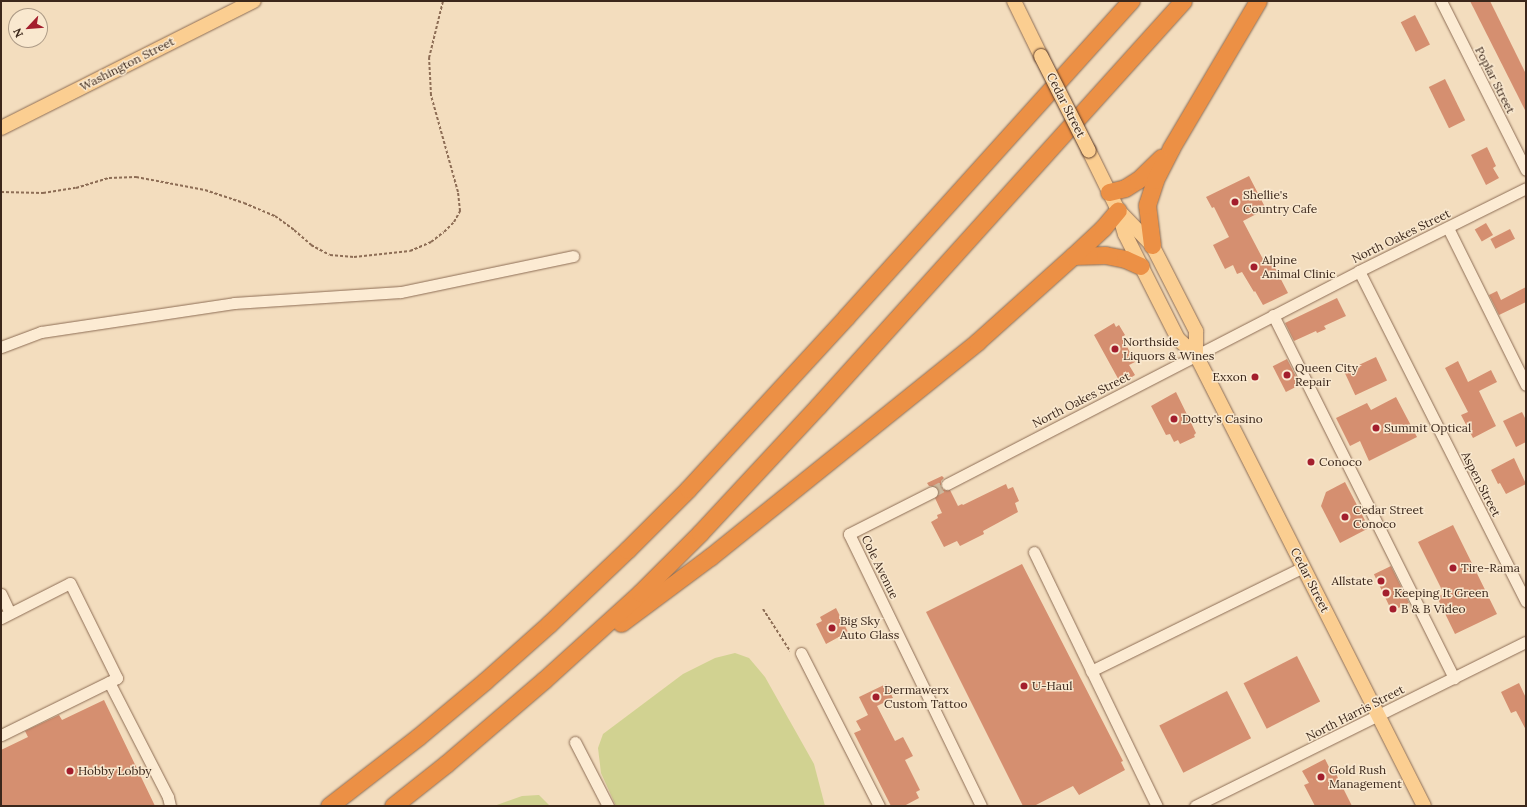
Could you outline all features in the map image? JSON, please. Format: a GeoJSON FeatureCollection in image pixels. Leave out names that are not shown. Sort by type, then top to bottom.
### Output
{"type":"FeatureCollection","features":[{"type":"Feature","properties":{"kind":"highway"},"geometry":{"type":"LineString","coordinates":[[329,806],[412,741],[484,681],[549,624],[628,550],[688,489],[846,317],[1131,1]]}},
{"type":"Feature","properties":{"kind":"highway"},"geometry":{"type":"LineString","coordinates":[[393,806],[446,764],[544,680],[640,593],[760,470],[1182,1]]}},
{"type":"Feature","properties":{"kind":"highway"},"geometry":{"type":"LineString","coordinates":[[1152,245],[1147,205],[1155,180],[1171,148],[1258,1]]}},
{"type":"Feature","properties":{"kind":"highway"},"geometry":{"type":"LineString","coordinates":[[1110,192],[1125,188],[1138,180],[1171,148]]}},
{"type":"Feature","properties":{"kind":"highway"},"geometry":{"type":"LineString","coordinates":[[544,680],[716,552],[977,342],[1103,228],[1118,210]]}},
{"type":"Feature","properties":{"kind":"highway"},"geometry":{"type":"LineString","coordinates":[[1073,256],[1105,255],[1125,259],[1141,266]]}},
{"type":"Feature","properties":{"kind":"main road","name":"Washington Street"},"geometry":{"type":"LineString","coordinates":[[1,128],[254,1]]}},
{"type":"Feature","properties":{"kind":"main road","name":"Cedar Street"},"geometry":{"type":"LineString","coordinates":[[1014,1],[1110,192],[1118,210],[1125,234],[1178,339],[1196,355],[1424,806]]}},
{"type":"Feature","properties":{"kind":"main road","name":"Cedar Street"},"geometry":{"type":"LineString","coordinates":[[1118,210],[1152,245],[1196,331],[1196,355]]}},
{"type":"Feature","properties":{"kind":"street","name":"Poplar Street"},"geometry":{"type":"LineString","coordinates":[[1441,1],[1526,170]]}},
{"type":"Feature","properties":{"kind":"street","name":"North Oakes Street"},"geometry":{"type":"LineString","coordinates":[[947,484],[1359,271],[1526,188]]}},
{"type":"Feature","properties":{"kind":"street"},"geometry":{"type":"LineString","coordinates":[[1448,228],[1526,385]]}},
{"type":"Feature","properties":{"kind":"street"},"geometry":{"type":"LineString","coordinates":[[1,347],[41,332],[234,303],[401,292],[573,256]]}},
{"type":"Feature","properties":{"kind":"street","name":"Aspen Street"},"geometry":{"type":"LineString","coordinates":[[1359,271],[1526,601]]}},
{"type":"Feature","properties":{"kind":"street"},"geometry":{"type":"LineString","coordinates":[[1273,316],[1454,678]]}},
{"type":"Feature","properties":{"kind":"street","name":"Cole Avenue"},"geometry":{"type":"LineString","coordinates":[[932,492],[849,534],[981,806]]}},
{"type":"Feature","properties":{"kind":"street"},"geometry":{"type":"LineString","coordinates":[[1034,552],[1157,806]]}},
{"type":"Feature","properties":{"kind":"street"},"geometry":{"type":"LineString","coordinates":[[1092,671],[1303,567]]}},
{"type":"Feature","properties":{"kind":"street"},"geometry":{"type":"LineString","coordinates":[[1,594],[6,615],[70,583],[117,678],[1,735]]}},
{"type":"Feature","properties":{"kind":"street","name":"North Harris Street"},"geometry":{"type":"LineString","coordinates":[[1196,806],[1526,642]]}},
{"type":"Feature","properties":{"kind":"street"},"geometry":{"type":"LineString","coordinates":[[801,653],[879,806]]}},
{"type":"Feature","properties":{"kind":"street"},"geometry":{"type":"LineString","coordinates":[[109,682],[168,797],[170,806]]}},
{"type":"Feature","properties":{"kind":"street"},"geometry":{"type":"LineString","coordinates":[[575,742],[608,806]]}},
{"type":"Feature","properties":{"kind":"path"},"geometry":{"type":"LineString","coordinates":[[1,192],[43,193],[76,188],[110,178],[136,177],[205,190],[244,203],[275,216],[311,245],[330,255],[354,257],[410,251],[431,242],[454,222],[460,211],[458,192],[431,95],[429,58],[443,1]]}},
{"type":"Feature","properties":{"kind":"green space"},"geometry":{"type":"Polygon","coordinates":[[[735,653],[749,658],[765,677],[814,764],[825,806],[616,806],[601,773],[598,748],[603,734],[683,674],[715,658],[735,653]]]}},
{"type":"Feature","properties":{"kind":"green space"},"geometry":{"type":"Polygon","coordinates":[[[539,795],[550,806],[494,806],[522,796],[539,795]]]}},
{"type":"Feature","properties":{"kind":"building"},"geometry":{"type":"Polygon","coordinates":[[[1470,1],[1490,1],[1526,74],[1526,112],[1470,1]]]}},
{"type":"Feature","properties":{"kind":"building"},"geometry":{"type":"Polygon","coordinates":[[[1415,15],[1430,44],[1416,52],[1401,22],[1415,15]]]}},
{"type":"Feature","properties":{"kind":"building"},"geometry":{"type":"Polygon","coordinates":[[[1445,79],[1465,120],[1449,128],[1429,87],[1445,79]]]}},
{"type":"Feature","properties":{"kind":"building"},"geometry":{"type":"Polygon","coordinates":[[[1487,147],[1496,166],[1493,168],[1499,178],[1486,185],[1471,155],[1487,147]]]}},
{"type":"Feature","properties":{"kind":"building"},"geometry":{"type":"Polygon","coordinates":[[[1249,176],[1266,209],[1243,221],[1265,263],[1271,260],[1288,293],[1263,305],[1242,272],[1237,274],[1233,265],[1225,269],[1213,245],[1229,237],[1214,207],[1212,208],[1206,197],[1249,176]]]}},
{"type":"Feature","properties":{"kind":"building"},"geometry":{"type":"Polygon","coordinates":[[[1486,223],[1493,235],[1482,242],[1475,230],[1486,223]]]}},
{"type":"Feature","properties":{"kind":"building"},"geometry":{"type":"Polygon","coordinates":[[[1510,229],[1515,239],[1495,249],[1490,239],[1510,229]]]}},
{"type":"Feature","properties":{"kind":"building"},"geometry":{"type":"Polygon","coordinates":[[[1526,287],[1526,302],[1499,315],[1489,295],[1497,291],[1501,300],[1526,287]]]}},
{"type":"Feature","properties":{"kind":"building"},"geometry":{"type":"Polygon","coordinates":[[[1337,298],[1346,316],[1324,326],[1326,329],[1317,333],[1316,331],[1294,341],[1285,323],[1337,298]]]}},
{"type":"Feature","properties":{"kind":"building","name":"Northside Liquors & Wines"},"geometry":{"type":"Polygon","coordinates":[[[1114,323],[1116,327],[1119,325],[1125,335],[1122,337],[1135,362],[1129,365],[1135,375],[1121,384],[1094,335],[1114,323]]]}},
{"type":"Feature","properties":{"kind":"building"},"geometry":{"type":"Polygon","coordinates":[[[1376,357],[1387,381],[1355,395],[1344,372],[1376,357]]]}},
{"type":"Feature","properties":{"kind":"building","name":"Queen City Repair"},"geometry":{"type":"Polygon","coordinates":[[[1287,359],[1300,385],[1286,392],[1273,366],[1287,359]]]}},
{"type":"Feature","properties":{"kind":"building"},"geometry":{"type":"Polygon","coordinates":[[[1458,361],[1468,382],[1491,370],[1497,382],[1479,391],[1496,426],[1473,438],[1461,415],[1468,412],[1445,368],[1458,361]]]}},
{"type":"Feature","properties":{"kind":"building","name":"Dotty's Casino"},"geometry":{"type":"Polygon","coordinates":[[[1176,392],[1196,433],[1194,435],[1195,437],[1180,444],[1178,440],[1174,442],[1170,434],[1166,435],[1151,406],[1176,392]]]}},
{"type":"Feature","properties":{"kind":"building","name":"Summit Optical"},"geometry":{"type":"Polygon","coordinates":[[[1396,397],[1417,437],[1369,461],[1360,441],[1350,446],[1336,418],[1367,403],[1371,410],[1396,397]]]}},
{"type":"Feature","properties":{"kind":"building"},"geometry":{"type":"Polygon","coordinates":[[[1522,412],[1526,420],[1526,442],[1516,447],[1503,421],[1522,412]]]}},
{"type":"Feature","properties":{"kind":"building"},"geometry":{"type":"Polygon","coordinates":[[[1514,458],[1526,484],[1506,494],[1500,483],[1498,484],[1491,470],[1514,458]]]}},
{"type":"Feature","properties":{"kind":"building"},"geometry":{"type":"Polygon","coordinates":[[[942,476],[944,478],[941,481],[941,487],[944,490],[950,490],[958,506],[1006,484],[1008,489],[1013,487],[1019,501],[1015,503],[1018,512],[983,531],[984,534],[960,546],[957,541],[944,547],[931,522],[938,518],[937,515],[942,513],[935,498],[938,495],[938,489],[935,486],[929,486],[927,483],[942,476]]]}},
{"type":"Feature","properties":{"kind":"building","name":"Cedar Street Conoco"},"geometry":{"type":"Polygon","coordinates":[[[1345,482],[1369,528],[1340,543],[1321,506],[1326,492],[1345,482]]]}},
{"type":"Feature","properties":{"kind":"building","name":"Tire-Rama"},"geometry":{"type":"Polygon","coordinates":[[[1453,525],[1497,614],[1455,634],[1437,597],[1444,594],[1418,542],[1453,525]]]}},
{"type":"Feature","properties":{"kind":"building","name":"U-Haul"},"geometry":{"type":"Polygon","coordinates":[[[1022,564],[1123,761],[1121,762],[1125,770],[1079,795],[1073,786],[1034,806],[1023,806],[926,612],[1022,564]]]}},
{"type":"Feature","properties":{"kind":"building"},"geometry":{"type":"Polygon","coordinates":[[[1391,566],[1409,603],[1392,611],[1374,574],[1391,566]]]}},
{"type":"Feature","properties":{"kind":"building","name":"Big Sky Auto Glass"},"geometry":{"type":"Polygon","coordinates":[[[836,608],[848,632],[826,644],[816,624],[822,621],[820,617],[836,608]]]}},
{"type":"Feature","properties":{"kind":"building"},"geometry":{"type":"Polygon","coordinates":[[[1297,656],[1320,701],[1267,729],[1244,683],[1297,656]]]}},
{"type":"Feature","properties":{"kind":"building"},"geometry":{"type":"Polygon","coordinates":[[[1519,683],[1526,698],[1526,730],[1516,711],[1511,713],[1501,692],[1519,683]]]}},
{"type":"Feature","properties":{"kind":"building"},"geometry":{"type":"Polygon","coordinates":[[[886,684],[893,698],[877,706],[895,741],[903,737],[913,756],[905,760],[920,790],[916,792],[919,798],[904,806],[891,806],[854,733],[861,730],[856,721],[868,715],[859,697],[886,684]]]}},
{"type":"Feature","properties":{"kind":"building"},"geometry":{"type":"Polygon","coordinates":[[[1227,691],[1251,738],[1183,773],[1159,726],[1227,691]]]}},
{"type":"Feature","properties":{"kind":"building","name":"Hobby Lobby"},"geometry":{"type":"Polygon","coordinates":[[[104,700],[155,806],[1,806],[1,750],[28,737],[25,731],[59,715],[62,720],[104,700]]]}},
{"type":"Feature","properties":{"kind":"building","name":"Gold Rush Management"},"geometry":{"type":"Polygon","coordinates":[[[1325,759],[1330,769],[1333,768],[1352,806],[1315,806],[1304,785],[1309,783],[1302,771],[1325,759]]]}},
{"type":"Feature","properties":{"kind":"tunnel"},"geometry":{"type":"LineString","coordinates":[[932,492],[947,484]]}},
{"type":"Feature","properties":{"kind":"place","name":"Shellie's Country Cafe"},"geometry":{"type":"Point","coordinates":[1235,202]}},
{"type":"Feature","properties":{"kind":"place","name":"Alpine Animal Clinic"},"geometry":{"type":"Point","coordinates":[1254,267]}},
{"type":"Feature","properties":{"kind":"place","name":"Northside Liquors & Wines"},"geometry":{"type":"Point","coordinates":[1115,349]}},
{"type":"Feature","properties":{"kind":"place","name":"Queen City Repair"},"geometry":{"type":"Point","coordinates":[1287,375]}},
{"type":"Feature","properties":{"kind":"place","name":"Exxon"},"geometry":{"type":"Point","coordinates":[1255,377]}},
{"type":"Feature","properties":{"kind":"place","name":"Dotty's Casino"},"geometry":{"type":"Point","coordinates":[1174,419]}},
{"type":"Feature","properties":{"kind":"place","name":"Summit Optical"},"geometry":{"type":"Point","coordinates":[1376,428]}},
{"type":"Feature","properties":{"kind":"place","name":"Conoco"},"geometry":{"type":"Point","coordinates":[1311,462]}},
{"type":"Feature","properties":{"kind":"place","name":"Cedar Street Conoco"},"geometry":{"type":"Point","coordinates":[1345,517]}},
{"type":"Feature","properties":{"kind":"place","name":"Tire-Rama"},"geometry":{"type":"Point","coordinates":[1453,568]}},
{"type":"Feature","properties":{"kind":"place","name":"Allstate"},"geometry":{"type":"Point","coordinates":[1381,581]}},
{"type":"Feature","properties":{"kind":"place","name":"Keeping It Green"},"geometry":{"type":"Point","coordinates":[1386,593]}},
{"type":"Feature","properties":{"kind":"place","name":"B & B Video"},"geometry":{"type":"Point","coordinates":[1393,609]}},
{"type":"Feature","properties":{"kind":"place","name":"Big Sky Auto Glass"},"geometry":{"type":"Point","coordinates":[832,628]}},
{"type":"Feature","properties":{"kind":"place","name":"U-Haul"},"geometry":{"type":"Point","coordinates":[1024,686]}},
{"type":"Feature","properties":{"kind":"place","name":"Dermawerx Custom Tattoo"},"geometry":{"type":"Point","coordinates":[876,697]}},
{"type":"Feature","properties":{"kind":"place","name":"Hobby Lobby"},"geometry":{"type":"Point","coordinates":[70,771]}},
{"type":"Feature","properties":{"kind":"place","name":"Gold Rush Management"},"geometry":{"type":"Point","coordinates":[1321,777]}}]}
